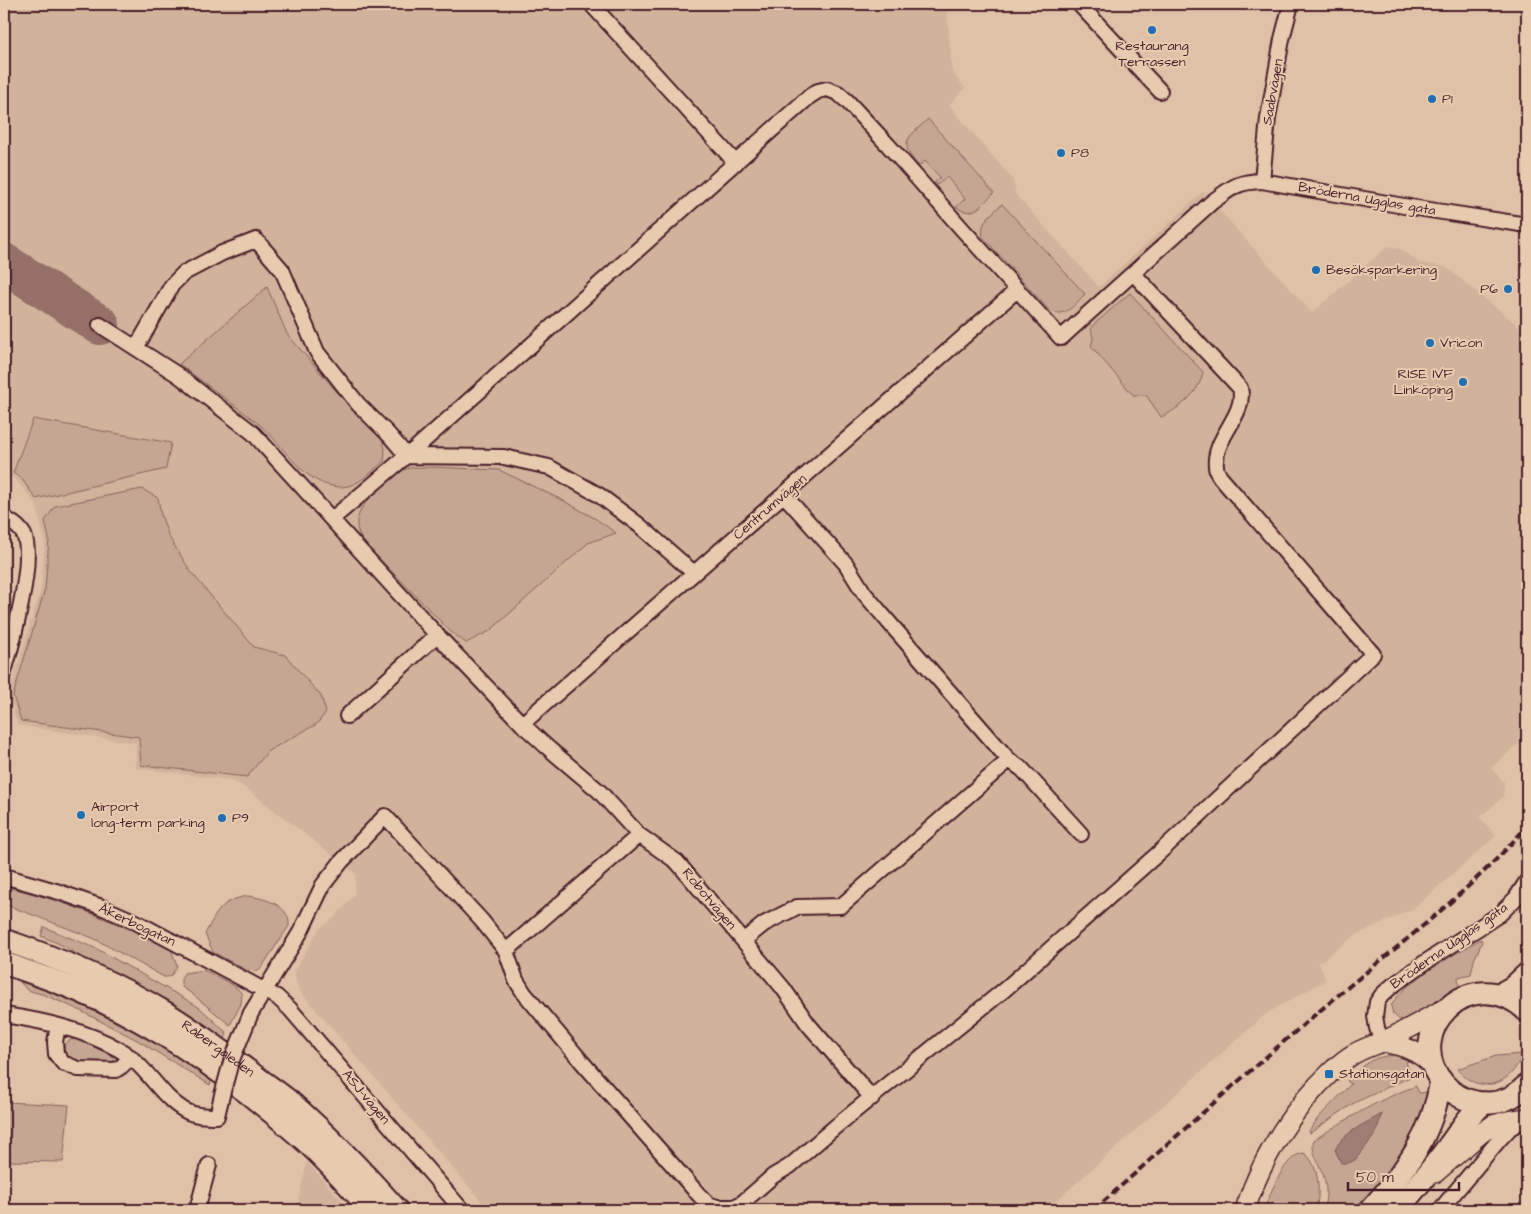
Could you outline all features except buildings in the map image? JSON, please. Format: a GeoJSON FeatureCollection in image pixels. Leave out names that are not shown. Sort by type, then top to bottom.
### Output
{"type":"FeatureCollection","features":[{"type":"Feature","properties":{"kind":"main road","name":"Råbergaleden"},"geometry":{"type":"LineString","coordinates":[[4,940],[52,957],[126,990],[210,1042],[300,1110],[357,1166],[397,1210]]}},
{"type":"Feature","properties":{"kind":"main road","name":"Råbergaleden"},"geometry":{"type":"LineString","coordinates":[[4,963],[79,991],[118,1010],[158,1032],[203,1061],[248,1094],[304,1140],[371,1210]]}},
{"type":"Feature","properties":{"kind":"main road"},"geometry":{"type":"LineString","coordinates":[[1500,994],[1514,986],[1527,974]]}},
{"type":"Feature","properties":{"kind":"main road"},"geometry":{"type":"LineString","coordinates":[[1245,1210],[1259,1173],[1275,1142],[1305,1100],[1349,1056],[1365,1047],[1382,1042],[1448,1007],[1459,999],[1472,994],[1486,992],[1500,994],[1511,998],[1527,1011]]}},
{"type":"Feature","properties":{"kind":"main road"},"geometry":{"type":"LineString","coordinates":[[1370,1210],[1391,1187],[1412,1159],[1424,1137],[1436,1107],[1437,1073],[1431,1053],[1431,1040],[1434,1028],[1448,1007]]}},
{"type":"Feature","properties":{"kind":"main road"},"geometry":{"type":"LineString","coordinates":[[1382,1042],[1401,1046],[1425,1056],[1447,1088],[1460,1096],[1474,1102],[1494,1102],[1527,1112]]}},
{"type":"Feature","properties":{"kind":"main road"},"geometry":{"type":"LineString","coordinates":[[1397,1210],[1452,1142],[1469,1116],[1494,1102],[1516,1095],[1527,1085]]}},
{"type":"Feature","properties":{"kind":"main road"},"geometry":{"type":"LineString","coordinates":[[1413,1192],[1480,1134],[1494,1125],[1527,1112]]}},
{"type":"Feature","properties":{"kind":"street"},"geometry":{"type":"LineString","coordinates":[[591,4],[736,163]]}},
{"type":"Feature","properties":{"kind":"street"},"geometry":{"type":"LineString","coordinates":[[1079,4],[1160,91]]}},
{"type":"Feature","properties":{"kind":"street","name":"Saabvägen"},"geometry":{"type":"LineString","coordinates":[[1262,181],[1268,118],[1282,39],[1291,4]]}},
{"type":"Feature","properties":{"kind":"street"},"geometry":{"type":"LineString","coordinates":[[332,519],[407,456],[810,96],[818,91],[827,89],[838,93],[888,145],[1017,290]]}},
{"type":"Feature","properties":{"kind":"street","name":"Bröderna Ugglas gata"},"geometry":{"type":"LineString","coordinates":[[1017,290],[1061,338],[1212,202],[1236,185],[1248,182],[1262,181],[1527,225]]}},
{"type":"Feature","properties":{"kind":"street"},"geometry":{"type":"LineString","coordinates":[[136,348],[172,285],[184,273],[222,253],[256,240],[282,270],[317,352],[358,404],[407,456],[504,457],[549,467],[599,495],[640,526],[694,574]]}},
{"type":"Feature","properties":{"kind":"street"},"geometry":{"type":"LineString","coordinates":[[4,1015],[30,1019],[82,1032],[120,1050],[146,1070],[170,1098],[185,1111],[197,1115],[217,1116],[231,1062],[250,1013],[301,931],[323,885],[341,862],[385,816],[464,901],[506,951],[516,980],[524,994],[699,1195],[708,1204],[717,1208],[725,1209],[742,1203],[773,1176],[790,1166],[1019,977],[1161,851],[1373,654],[1220,477],[1216,466],[1217,454],[1220,443],[1240,404],[1242,394],[1240,388],[1133,273]]}},
{"type":"Feature","properties":{"kind":"street","name":"Centrumvägen"},"geometry":{"type":"LineString","coordinates":[[522,724],[1017,290]]}},
{"type":"Feature","properties":{"kind":"street","name":"Robotvägen"},"geometry":{"type":"LineString","coordinates":[[100,325],[178,375],[253,433],[437,635],[522,724],[599,791],[639,835],[677,862],[783,988],[808,1024],[872,1098]]}},
{"type":"Feature","properties":{"kind":"street"},"geometry":{"type":"LineString","coordinates":[[784,495],[846,564],[864,593],[1009,760],[1022,769],[1081,834]]}},
{"type":"Feature","properties":{"kind":"street"},"geometry":{"type":"LineString","coordinates":[[4,518],[18,526],[23,534],[28,555],[22,592],[4,668]]}},
{"type":"Feature","properties":{"kind":"street"},"geometry":{"type":"LineString","coordinates":[[347,716],[437,635]]}},
{"type":"Feature","properties":{"kind":"street"},"geometry":{"type":"LineString","coordinates":[[744,940],[764,924],[797,907],[841,906],[1009,760]]}},
{"type":"Feature","properties":{"kind":"street"},"geometry":{"type":"LineString","coordinates":[[506,951],[639,835]]}},
{"type":"Feature","properties":{"kind":"street","name":"Åkerbogatan"},"geometry":{"type":"LineString","coordinates":[[4,876],[100,906],[136,922],[263,990]]}},
{"type":"Feature","properties":{"kind":"street","name":"Bröderna Ugglas gata"},"geometry":{"type":"LineString","coordinates":[[1382,1042],[1375,1016],[1377,1002],[1382,994],[1424,963],[1500,914],[1516,898],[1527,881]]}},
{"type":"Feature","properties":{"kind":"street","name":"ASJ-vägen"},"geometry":{"type":"LineString","coordinates":[[263,990],[277,997],[290,1008],[462,1210]]}},
{"type":"Feature","properties":{"kind":"street"},"geometry":{"type":"LineString","coordinates":[[58,1026],[55,1042],[56,1054],[63,1063],[78,1069],[116,1070],[131,1057]]}},
{"type":"Feature","properties":{"kind":"street"},"geometry":{"type":"LineString","coordinates":[[1440,1210],[1504,1134],[1527,1112]]}},
{"type":"Feature","properties":{"kind":"street"},"geometry":{"type":"LineString","coordinates":[[197,1210],[209,1165]]}},
{"type":"Feature","properties":{"kind":"shaded area"},"geometry":{"type":"Polygon","coordinates":[[[4,4],[967,4],[947,11],[952,72],[965,88],[949,105],[1013,180],[1016,195],[1099,287],[1203,192],[1312,313],[1388,246],[1401,249],[1419,263],[1446,267],[1527,333],[1527,736],[1491,768],[1504,782],[1503,797],[1480,817],[1496,836],[1414,908],[1354,936],[1319,963],[1326,980],[1267,1013],[1046,1210],[489,1210],[298,989],[294,971],[319,929],[334,918],[354,895],[356,874],[247,789],[231,780],[136,768],[136,743],[17,725],[9,694],[41,589],[45,542],[36,505],[16,479],[4,474],[4,4]]]}},
{"type":"Feature","properties":{"kind":"shaded area"},"geometry":{"type":"Polygon","coordinates":[[[928,119],[994,193],[977,209],[968,212],[956,207],[965,199],[947,177],[937,185],[934,183],[940,177],[925,161],[919,166],[908,151],[908,141],[911,136],[928,119]]]}},
{"type":"Feature","properties":{"kind":"shaded area"},"geometry":{"type":"Polygon","coordinates":[[[1002,204],[1085,294],[1065,312],[1056,313],[1050,311],[983,237],[985,222],[1002,204]]]}},
{"type":"Feature","properties":{"kind":"shaded area"},"geometry":{"type":"Polygon","coordinates":[[[267,287],[287,334],[337,392],[382,439],[385,449],[384,461],[354,484],[342,487],[317,481],[296,464],[259,424],[179,364],[267,287]]]}},
{"type":"Feature","properties":{"kind":"shaded area"},"geometry":{"type":"Polygon","coordinates":[[[1130,293],[1203,372],[1198,387],[1188,399],[1175,410],[1161,417],[1146,395],[1133,395],[1091,346],[1093,339],[1091,327],[1130,293]]]}},
{"type":"Feature","properties":{"kind":"shaded area"},"geometry":{"type":"Polygon","coordinates":[[[33,419],[171,443],[166,469],[36,499],[21,478],[13,473],[33,419]]]}},
{"type":"Feature","properties":{"kind":"shaded area"},"geometry":{"type":"Polygon","coordinates":[[[431,467],[499,470],[564,501],[616,533],[588,543],[490,631],[466,643],[450,631],[365,544],[357,527],[357,520],[364,505],[392,477],[407,469],[431,467]]]}},
{"type":"Feature","properties":{"kind":"shaded area"},"geometry":{"type":"Polygon","coordinates":[[[142,489],[158,498],[161,515],[169,537],[191,572],[254,647],[285,655],[321,696],[326,712],[317,724],[268,751],[247,777],[141,765],[139,737],[21,721],[13,696],[45,589],[49,539],[45,521],[55,506],[142,489]]]}},
{"type":"Feature","properties":{"kind":"shaded area"},"geometry":{"type":"Polygon","coordinates":[[[4,886],[68,905],[151,939],[171,949],[177,966],[171,976],[164,977],[93,938],[4,904],[4,886]]]}},
{"type":"Feature","properties":{"kind":"shaded area"},"geometry":{"type":"Polygon","coordinates":[[[248,896],[269,901],[281,908],[286,913],[289,926],[260,970],[256,971],[246,970],[213,952],[205,934],[221,908],[232,901],[248,896]]]}},
{"type":"Feature","properties":{"kind":"shaded area"},"geometry":{"type":"Polygon","coordinates":[[[44,927],[97,949],[200,1008],[227,1033],[225,1039],[171,1004],[93,965],[64,946],[41,936],[44,927]]]}},
{"type":"Feature","properties":{"kind":"shaded area"},"geometry":{"type":"Polygon","coordinates":[[[1481,939],[1482,942],[1474,960],[1471,974],[1458,977],[1459,986],[1410,1018],[1400,1020],[1393,1014],[1391,1006],[1407,987],[1431,969],[1481,939]]]}},
{"type":"Feature","properties":{"kind":"shaded area"},"geometry":{"type":"Polygon","coordinates":[[[204,970],[235,986],[242,994],[241,1004],[230,1025],[183,988],[181,984],[184,973],[204,970]]]}},
{"type":"Feature","properties":{"kind":"shaded area"},"geometry":{"type":"Polygon","coordinates":[[[20,982],[38,986],[63,996],[136,1033],[182,1059],[212,1079],[210,1085],[137,1040],[77,1009],[45,995],[27,990],[20,982]]]}},
{"type":"Feature","properties":{"kind":"shaded area"},"geometry":{"type":"Polygon","coordinates":[[[76,1039],[122,1061],[108,1064],[92,1064],[83,1063],[69,1057],[64,1053],[64,1047],[70,1040],[76,1039]]]}},
{"type":"Feature","properties":{"kind":"shaded area"},"geometry":{"type":"Polygon","coordinates":[[[1522,1054],[1511,1074],[1494,1084],[1475,1083],[1457,1069],[1496,1056],[1522,1054]]]}},
{"type":"Feature","properties":{"kind":"shaded area"},"geometry":{"type":"Polygon","coordinates":[[[1395,1055],[1413,1059],[1406,1062],[1412,1076],[1354,1103],[1310,1133],[1309,1131],[1319,1117],[1351,1084],[1347,1081],[1368,1062],[1395,1055]]]}},
{"type":"Feature","properties":{"kind":"shaded area"},"geometry":{"type":"Polygon","coordinates":[[[1416,1086],[1419,1093],[1428,1092],[1421,1117],[1412,1140],[1380,1185],[1356,1210],[1323,1210],[1326,1185],[1313,1149],[1314,1140],[1376,1103],[1416,1086]]]}},
{"type":"Feature","properties":{"kind":"shaded area"},"geometry":{"type":"Polygon","coordinates":[[[4,1102],[69,1105],[63,1162],[4,1161],[4,1102]]]}},
{"type":"Feature","properties":{"kind":"shaded area"},"geometry":{"type":"Polygon","coordinates":[[[1382,1114],[1375,1135],[1355,1160],[1349,1163],[1341,1163],[1335,1150],[1343,1138],[1382,1114]]]}},
{"type":"Feature","properties":{"kind":"shaded area"},"geometry":{"type":"Polygon","coordinates":[[[1304,1153],[1313,1164],[1318,1180],[1316,1210],[1264,1210],[1274,1185],[1285,1167],[1297,1155],[1304,1153]]]}},
{"type":"Feature","properties":{"kind":"shaded area"},"geometry":{"type":"Polygon","coordinates":[[[307,1162],[350,1210],[296,1210],[307,1162]]]}},
{"type":"Feature","properties":{"kind":"taxiway"},"geometry":{"type":"LineString","coordinates":[[4,263],[100,325]]}},
{"type":"Feature","properties":{"kind":"railway"},"geometry":{"type":"LineString","coordinates":[[1094,1210],[1278,1046],[1461,893],[1484,872],[1527,826]]}},
{"type":"Feature","properties":{"kind":"place","name":"Restaurang Terrassen"},"geometry":{"type":"Point","coordinates":[1152,30]}},
{"type":"Feature","properties":{"kind":"place","name":"P1"},"geometry":{"type":"Point","coordinates":[1432,99]}},
{"type":"Feature","properties":{"kind":"place","name":"P8"},"geometry":{"type":"Point","coordinates":[1061,153]}},
{"type":"Feature","properties":{"kind":"place","name":"Besöksparkering"},"geometry":{"type":"Point","coordinates":[1316,270]}},
{"type":"Feature","properties":{"kind":"place","name":"P6"},"geometry":{"type":"Point","coordinates":[1508,289]}},
{"type":"Feature","properties":{"kind":"place","name":"Vricon"},"geometry":{"type":"Point","coordinates":[1430,343]}},
{"type":"Feature","properties":{"kind":"place","name":"RISE IVF Linköping"},"geometry":{"type":"Point","coordinates":[1463,382]}},
{"type":"Feature","properties":{"kind":"place","name":"Airport long-term parking"},"geometry":{"type":"Point","coordinates":[81,815]}},
{"type":"Feature","properties":{"kind":"place","name":"P9"},"geometry":{"type":"Point","coordinates":[222,818]}},
{"type":"Feature","properties":{"kind":"place","name":"Stationsgatan"},"geometry":{"type":"Point","coordinates":[1329,1074]}}]}
